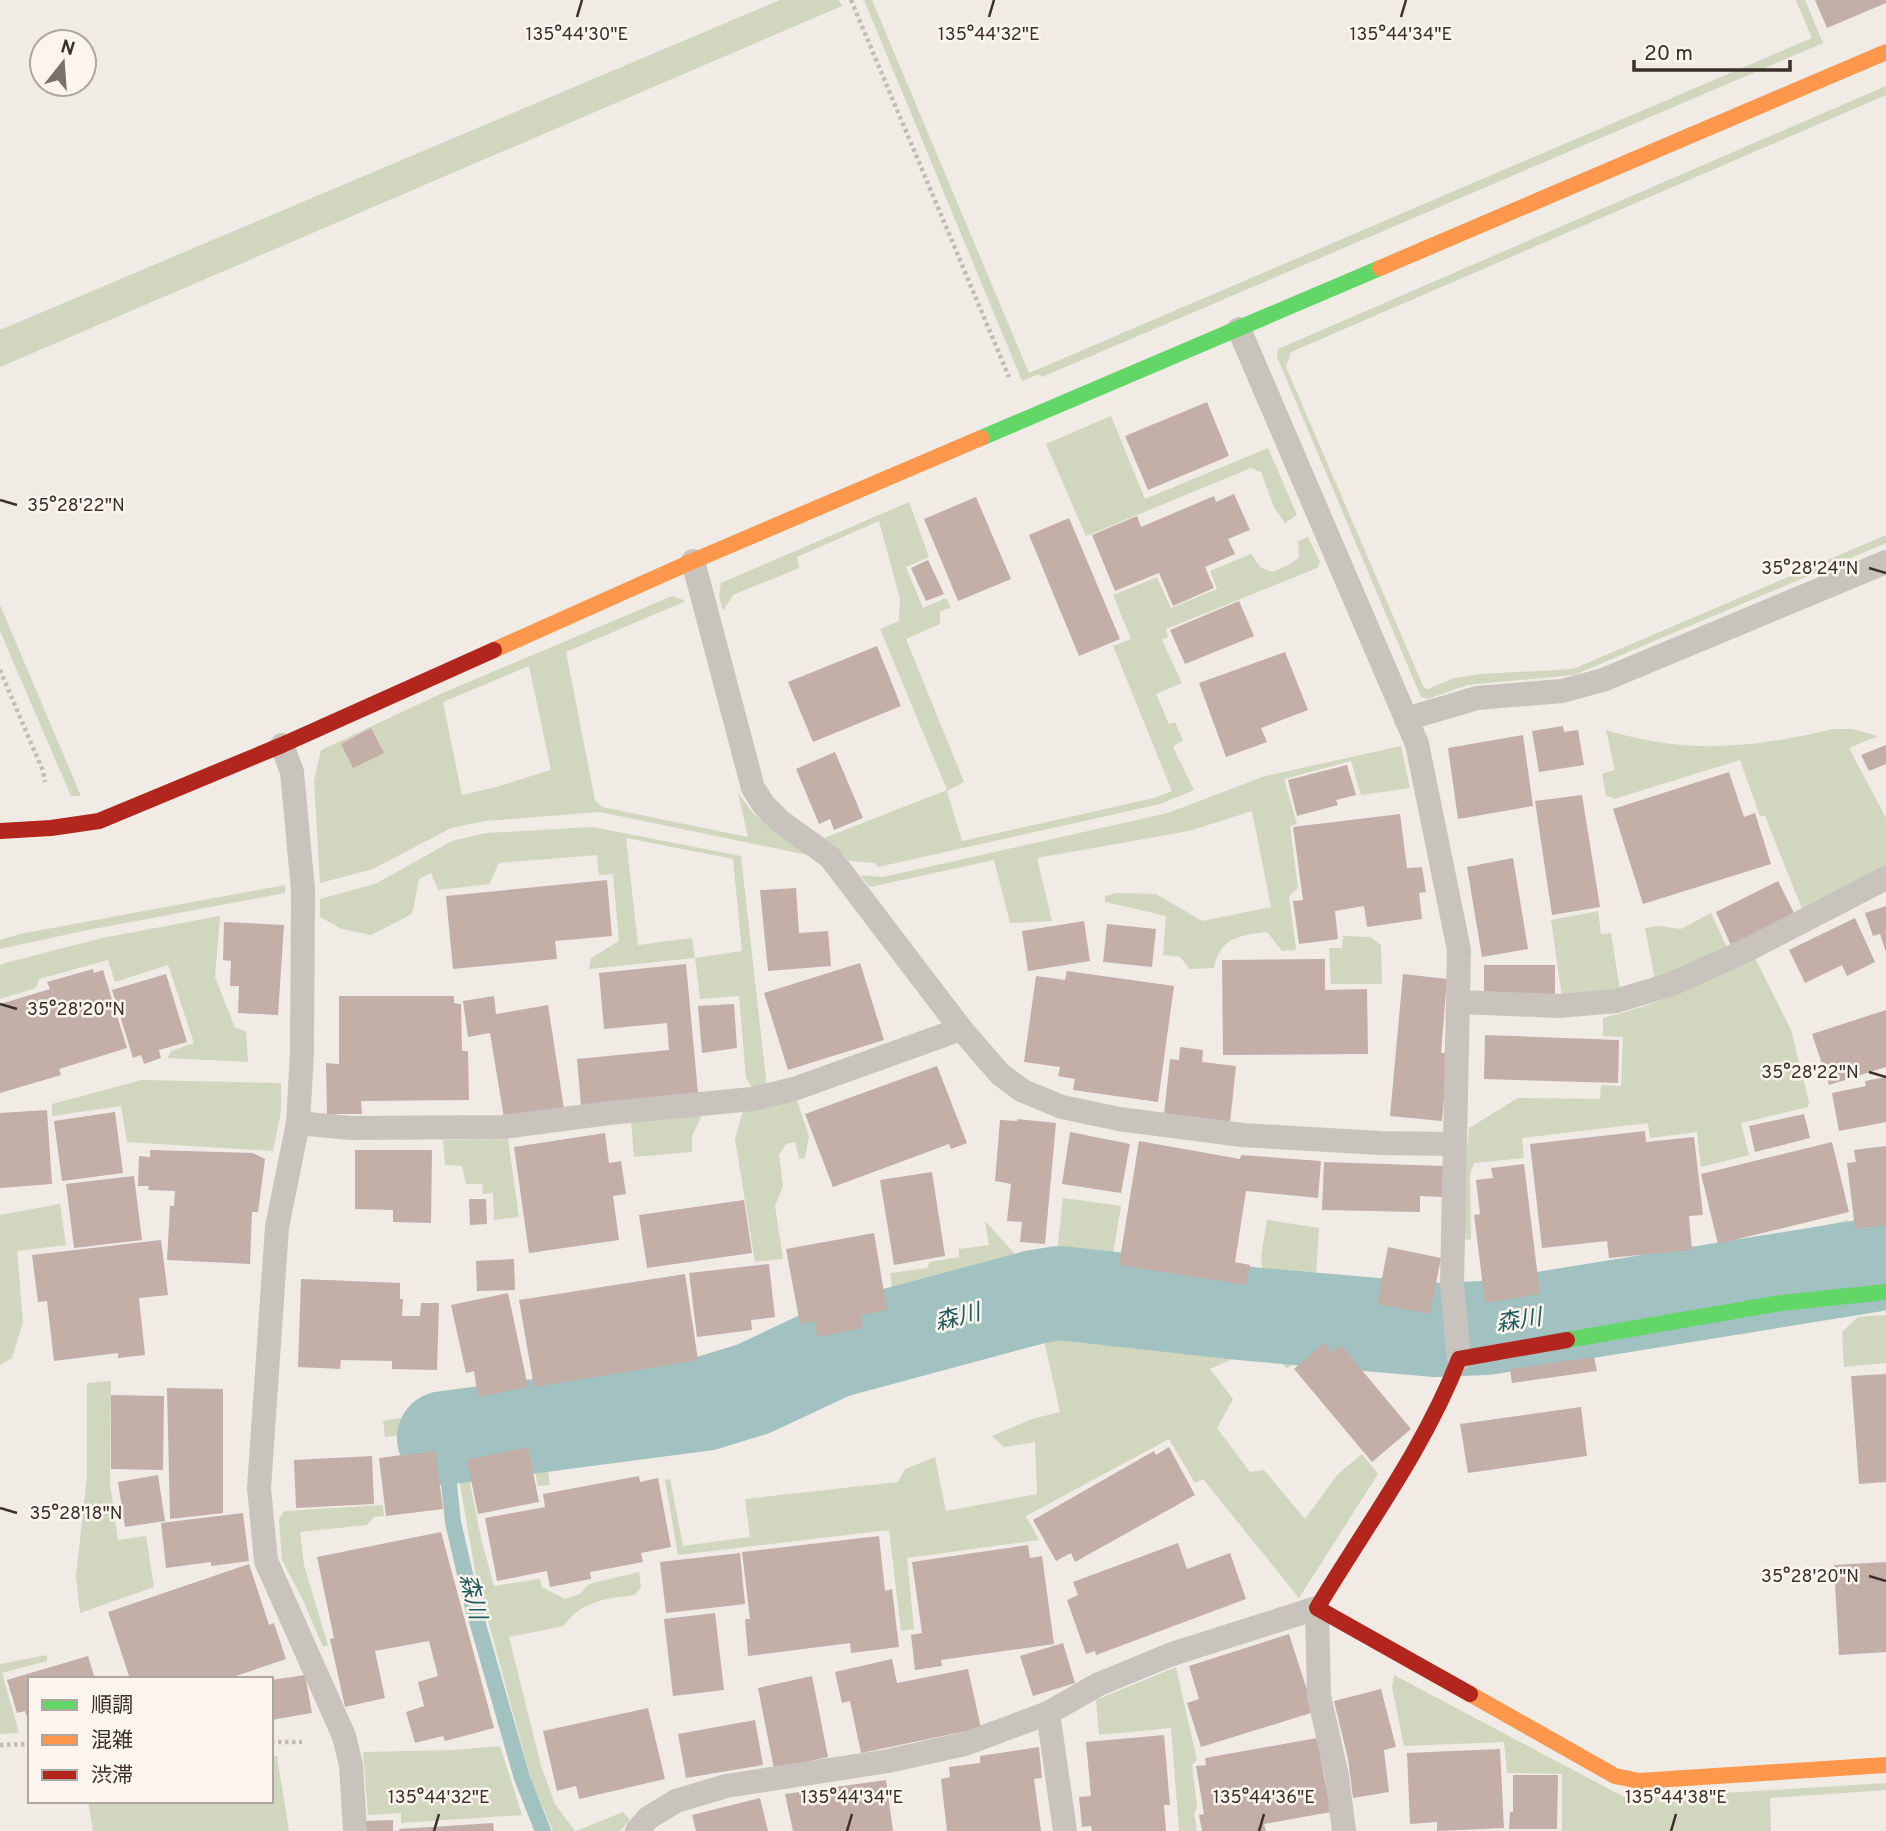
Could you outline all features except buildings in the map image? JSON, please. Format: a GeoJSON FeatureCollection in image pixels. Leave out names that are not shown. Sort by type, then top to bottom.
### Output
{"type":"FeatureCollection","features":[{"type":"Feature","properties":{"kind":"street"},"geometry":{"type":"LineString","coordinates":[[0,831],[51,828],[99,821],[282,745],[693,561],[1886,52]]}},
{"type":"Feature","properties":{"kind":"street"},"geometry":{"type":"LineString","coordinates":[[1886,1292],[1457,1339],[1448,1391],[1317,1608],[1615,1776],[1639,1781],[1886,1765]]}},
{"type":"Feature","properties":{"kind":"lane"},"geometry":{"type":"LineString","coordinates":[[1239,329],[1417,744],[1459,950],[1452,1285],[1457,1339]]}},
{"type":"Feature","properties":{"kind":"lane"},"geometry":{"type":"LineString","coordinates":[[693,561],[753,788],[764,805],[780,821],[830,857],[961,1029],[1000,1074],[1023,1091],[1062,1107],[1119,1119],[1242,1135],[1380,1143],[1455,1144]]}},
{"type":"Feature","properties":{"kind":"lane"},"geometry":{"type":"LineString","coordinates":[[1406,719],[1477,698],[1562,691],[1602,680],[1886,562]]}},
{"type":"Feature","properties":{"kind":"lane"},"geometry":{"type":"LineString","coordinates":[[282,745],[292,772],[303,890],[302,1053],[298,1123],[277,1227],[259,1488],[266,1561],[344,1736],[351,1765],[355,1831]]}},
{"type":"Feature","properties":{"kind":"lane"},"geometry":{"type":"LineString","coordinates":[[1459,1002],[1559,1006],[1616,1001],[1672,984],[1886,878]]}},
{"type":"Feature","properties":{"kind":"lane"},"geometry":{"type":"LineString","coordinates":[[298,1123],[351,1128],[503,1127],[609,1112],[752,1099],[794,1089],[961,1029]]}},
{"type":"Feature","properties":{"kind":"lane"},"geometry":{"type":"LineString","coordinates":[[636,1831],[648,1818],[677,1801],[726,1786],[888,1761],[953,1747],[1048,1713],[1100,1684],[1172,1654],[1317,1608],[1319,1696],[1337,1776],[1345,1831]]}},
{"type":"Feature","properties":{"kind":"lane"},"geometry":{"type":"LineString","coordinates":[[1048,1713],[1065,1831]]}},
{"type":"Feature","properties":{"kind":"path"},"geometry":{"type":"LineString","coordinates":[[851,0],[1027,420]]}},
{"type":"Feature","properties":{"kind":"path"},"geometry":{"type":"LineString","coordinates":[[0,670],[43,771],[51,828]]}},
{"type":"Feature","properties":{"kind":"path"},"geometry":{"type":"LineString","coordinates":[[0,1745],[28,1744]]}},
{"type":"Feature","properties":{"kind":"green space"},"geometry":{"type":"Polygon","coordinates":[[[780,0],[839,0],[842,6],[0,367],[0,330],[780,0]]]}},
{"type":"Feature","properties":{"kind":"green space"},"geometry":{"type":"Polygon","coordinates":[[[864,0],[872,0],[1029,373],[1812,38],[1796,0],[1805,0],[1823,43],[1042,377],[1039,374],[1022,381],[864,0]]]}},
{"type":"Feature","properties":{"kind":"green space"},"geometry":{"type":"Polygon","coordinates":[[[1886,86],[1886,95],[1291,352],[1286,367],[1424,688],[1428,689],[1454,678],[1482,674],[1573,669],[1886,535],[1886,543],[1574,675],[1467,685],[1428,699],[1421,697],[1277,357],[1278,349],[1886,86]]]}},
{"type":"Feature","properties":{"kind":"green space"},"geometry":{"type":"Polygon","coordinates":[[[1111,416],[1145,499],[1268,448],[1297,515],[1285,523],[1274,507],[1261,472],[1251,468],[1086,536],[1046,444],[1111,416]]]}},
{"type":"Feature","properties":{"kind":"green space"},"geometry":{"type":"Polygon","coordinates":[[[909,502],[929,557],[906,567],[923,608],[946,598],[951,608],[940,611],[940,624],[906,639],[964,782],[947,791],[962,841],[1154,798],[1172,791],[1113,646],[1131,639],[1113,595],[1157,577],[1171,608],[1217,589],[1210,571],[1251,554],[1260,567],[1272,572],[1289,565],[1299,557],[1298,541],[1308,537],[1320,562],[1317,568],[1166,629],[1168,637],[1162,640],[1182,683],[1156,694],[1169,724],[1175,722],[1183,740],[1173,747],[1194,790],[1160,804],[878,867],[875,863],[849,861],[837,847],[824,838],[947,790],[880,629],[899,621],[900,599],[879,521],[797,557],[799,568],[733,595],[723,611],[719,596],[721,583],[909,502]]]}},
{"type":"Feature","properties":{"kind":"green space"},"geometry":{"type":"Polygon","coordinates":[[[672,596],[686,601],[566,652],[595,800],[602,807],[748,837],[738,793],[753,813],[812,856],[600,812],[486,821],[451,828],[373,869],[320,883],[314,781],[321,750],[438,695],[672,596]],[[529,666],[443,702],[462,795],[551,770],[529,666]]]}},
{"type":"Feature","properties":{"kind":"green space"},"geometry":{"type":"Polygon","coordinates":[[[0,605],[81,796],[71,796],[0,631],[0,605]]]}},
{"type":"Feature","properties":{"kind":"green space"},"geometry":{"type":"Polygon","coordinates":[[[1833,729],[1852,729],[1878,736],[1849,748],[1886,818],[1886,869],[1804,914],[1765,816],[1760,816],[1740,760],[1614,799],[1606,795],[1602,774],[1615,770],[1606,730],[1664,743],[1720,746],[1775,741],[1833,729]]]}},
{"type":"Feature","properties":{"kind":"green space"},"geometry":{"type":"Polygon","coordinates":[[[1401,746],[1410,788],[1361,795],[1351,761],[1284,779],[1297,824],[1290,826],[1298,888],[1289,896],[1296,950],[1282,951],[1267,932],[1248,935],[1226,944],[1214,968],[1190,969],[1180,957],[1163,955],[1166,916],[1105,902],[1105,896],[1116,893],[1156,894],[1202,921],[1271,907],[1252,811],[1189,831],[1037,858],[1052,921],[1010,923],[994,860],[870,887],[860,875],[883,877],[1168,813],[1265,776],[1401,746]]]}},
{"type":"Feature","properties":{"kind":"green space"},"geometry":{"type":"Polygon","coordinates":[[[593,827],[741,856],[767,1088],[754,1090],[746,1078],[739,996],[700,999],[695,958],[589,969],[591,958],[619,941],[613,874],[599,875],[597,855],[499,863],[489,884],[438,890],[431,873],[419,879],[412,914],[371,935],[342,929],[320,917],[320,899],[375,884],[452,841],[486,833],[593,827]],[[626,838],[638,945],[692,938],[695,958],[742,951],[733,859],[626,838]]]}},
{"type":"Feature","properties":{"kind":"green space"},"geometry":{"type":"Polygon","coordinates":[[[285,885],[285,893],[0,949],[0,940],[20,934],[285,885]]]}},
{"type":"Feature","properties":{"kind":"green space"},"geometry":{"type":"Polygon","coordinates":[[[1598,911],[1601,934],[1611,933],[1620,990],[1562,997],[1551,920],[1598,911]]]}},
{"type":"Feature","properties":{"kind":"green space"},"geometry":{"type":"Polygon","coordinates":[[[1711,913],[1728,950],[1655,980],[1645,928],[1659,926],[1681,929],[1711,913]]]}},
{"type":"Feature","properties":{"kind":"green space"},"geometry":{"type":"Polygon","coordinates":[[[220,916],[215,977],[235,1028],[246,1031],[248,1062],[168,1058],[171,1051],[194,1043],[168,965],[115,982],[108,960],[39,979],[36,988],[0,999],[0,965],[5,963],[102,938],[220,916]]]}},
{"type":"Feature","properties":{"kind":"green space"},"geometry":{"type":"Polygon","coordinates":[[[1343,936],[1370,937],[1381,945],[1382,984],[1331,984],[1329,948],[1342,948],[1343,936]]]}},
{"type":"Feature","properties":{"kind":"green space"},"geometry":{"type":"Polygon","coordinates":[[[1755,958],[1791,1030],[1808,1107],[1741,1123],[1749,1155],[1701,1167],[1697,1132],[1650,1138],[1648,1123],[1522,1138],[1524,1158],[1474,1163],[1470,1174],[1471,1240],[1463,1239],[1464,1180],[1469,1128],[1518,1098],[1600,1099],[1601,1085],[1621,1086],[1623,1037],[1603,1036],[1603,1018],[1680,992],[1755,958]]]}},
{"type":"Feature","properties":{"kind":"green space"},"geometry":{"type":"Polygon","coordinates":[[[142,1080],[281,1083],[281,1112],[273,1151],[127,1142],[121,1106],[52,1116],[52,1104],[142,1080]]]}},
{"type":"Feature","properties":{"kind":"green space"},"geometry":{"type":"Polygon","coordinates":[[[797,1100],[809,1136],[805,1158],[799,1159],[795,1142],[786,1144],[779,1155],[783,1186],[775,1206],[783,1259],[755,1262],[735,1139],[743,1111],[797,1100]]]}},
{"type":"Feature","properties":{"kind":"green space"},"geometry":{"type":"Polygon","coordinates":[[[702,1115],[692,1136],[692,1152],[634,1157],[631,1121],[702,1115]]]}},
{"type":"Feature","properties":{"kind":"green space"},"geometry":{"type":"Polygon","coordinates":[[[508,1139],[519,1217],[494,1220],[493,1193],[483,1194],[482,1184],[466,1184],[462,1166],[445,1165],[443,1140],[508,1139]]]}},
{"type":"Feature","properties":{"kind":"green space"},"geometry":{"type":"Polygon","coordinates":[[[1063,1198],[1121,1206],[1109,1277],[1229,1295],[1235,1288],[1250,1290],[1264,1282],[1261,1256],[1267,1220],[1319,1228],[1316,1276],[1354,1286],[1351,1315],[1255,1306],[1258,1295],[1250,1291],[1238,1303],[1062,1282],[1052,1278],[1063,1198]]]}},
{"type":"Feature","properties":{"kind":"green space"},"geometry":{"type":"Polygon","coordinates":[[[60,1204],[66,1245],[17,1251],[23,1322],[12,1358],[0,1365],[0,1215],[60,1204]]]}},
{"type":"Feature","properties":{"kind":"green space"},"geometry":{"type":"Polygon","coordinates":[[[1848,1220],[1852,1235],[1874,1232],[1877,1251],[1769,1270],[1765,1246],[1769,1239],[1848,1220]]]}},
{"type":"Feature","properties":{"kind":"green space"},"geometry":{"type":"Polygon","coordinates":[[[985,1221],[1046,1288],[888,1331],[886,1326],[877,1328],[875,1319],[896,1314],[890,1273],[928,1268],[929,1262],[959,1257],[959,1249],[989,1245],[985,1221]]]}},
{"type":"Feature","properties":{"kind":"green space"},"geometry":{"type":"Polygon","coordinates":[[[1054,1305],[1314,1331],[1313,1344],[1287,1369],[1265,1344],[1210,1369],[1233,1399],[1217,1428],[1250,1472],[1264,1470],[1305,1519],[1338,1474],[1362,1454],[1378,1474],[1299,1598],[1203,1479],[1195,1483],[1169,1439],[1026,1516],[1039,1540],[907,1558],[914,1629],[901,1631],[889,1530],[678,1555],[665,1480],[670,1479],[683,1546],[750,1537],[745,1499],[898,1482],[905,1469],[935,1457],[946,1511],[1037,1494],[1035,1442],[1004,1447],[992,1436],[1032,1419],[1060,1412],[1040,1322],[1006,1328],[887,1360],[814,1384],[764,1410],[718,1426],[627,1444],[624,1436],[544,1445],[550,1485],[538,1486],[529,1446],[465,1458],[494,1586],[540,1579],[542,1587],[565,1599],[580,1594],[589,1584],[639,1572],[641,1587],[635,1595],[595,1602],[578,1611],[564,1626],[509,1637],[541,1766],[555,1804],[575,1831],[553,1831],[531,1780],[476,1576],[453,1444],[705,1413],[756,1397],[834,1359],[1038,1306],[1054,1305]]]}},
{"type":"Feature","properties":{"kind":"green space"},"geometry":{"type":"Polygon","coordinates":[[[1886,1315],[1886,1363],[1844,1367],[1842,1332],[1858,1317],[1886,1315]]]}},
{"type":"Feature","properties":{"kind":"green space"},"geometry":{"type":"Polygon","coordinates":[[[801,1346],[803,1355],[751,1383],[713,1394],[712,1390],[740,1381],[801,1346]]]}},
{"type":"Feature","properties":{"kind":"green space"},"geometry":{"type":"Polygon","coordinates":[[[111,1381],[110,1483],[118,1540],[146,1536],[154,1587],[80,1613],[76,1576],[87,1477],[87,1383],[111,1381]]]}},
{"type":"Feature","properties":{"kind":"green space"},"geometry":{"type":"Polygon","coordinates":[[[631,1383],[636,1406],[495,1421],[491,1409],[581,1395],[597,1389],[631,1383]]]}},
{"type":"Feature","properties":{"kind":"green space"},"geometry":{"type":"Polygon","coordinates":[[[474,1410],[476,1424],[385,1437],[383,1421],[474,1410]]]}},
{"type":"Feature","properties":{"kind":"green space"},"geometry":{"type":"Polygon","coordinates":[[[383,1505],[384,1516],[374,1517],[367,1525],[300,1532],[304,1565],[328,1645],[323,1647],[282,1560],[279,1519],[284,1511],[383,1505]]]}},
{"type":"Feature","properties":{"kind":"green space"},"geometry":{"type":"Polygon","coordinates":[[[47,1655],[47,1661],[2,1673],[19,1733],[0,1734],[0,1664],[47,1655]]]}},
{"type":"Feature","properties":{"kind":"green space"},"geometry":{"type":"Polygon","coordinates":[[[1176,1667],[1197,1760],[1192,1765],[1197,1831],[1179,1831],[1171,1728],[1099,1735],[1096,1700],[1176,1667]]]}},
{"type":"Feature","properties":{"kind":"green space"},"geometry":{"type":"Polygon","coordinates":[[[1394,1675],[1628,1799],[1886,1783],[1886,1790],[1770,1798],[1771,1831],[1562,1831],[1562,1774],[1507,1773],[1504,1742],[1404,1746],[1392,1687],[1394,1675]]]}},
{"type":"Feature","properties":{"kind":"green space"},"geometry":{"type":"Polygon","coordinates":[[[500,1746],[522,1815],[401,1823],[401,1813],[368,1815],[363,1752],[500,1746]]]}},
{"type":"Feature","properties":{"kind":"green space"},"geometry":{"type":"Polygon","coordinates":[[[273,1756],[277,1756],[289,1831],[93,1831],[88,1803],[273,1803],[273,1756]]]}},
{"type":"Feature","properties":{"kind":"green space"},"geometry":{"type":"Polygon","coordinates":[[[623,1812],[630,1820],[620,1831],[576,1831],[623,1812]]]}},
{"type":"Feature","properties":{"kind":"waterway","name":"森川"},"geometry":{"type":"LineString","coordinates":[[444,1438],[704,1404],[753,1389],[834,1351],[1035,1297],[1060,1293],[1250,1314],[1435,1330],[1485,1328],[1886,1263]]}},
{"type":"Feature","properties":{"kind":"waterway","name":"森川"},"geometry":{"type":"LineString","coordinates":[[444,1438],[453,1522],[471,1600],[522,1778],[543,1831]]}},
{"type":"Feature","properties":{"kind":"traffic: fast"},"geometry":{"type":"LineString","coordinates":[[981,438],[1380,268]]}},
{"type":"Feature","properties":{"kind":"traffic: fast"},"geometry":{"type":"LineString","coordinates":[[1567,1340],[1781,1303],[1886,1292]]}},
{"type":"Feature","properties":{"kind":"traffic: slow"},"geometry":{"type":"LineString","coordinates":[[1380,268],[1886,52]]}},
{"type":"Feature","properties":{"kind":"traffic: slow"},"geometry":{"type":"LineString","coordinates":[[494,650],[693,561],[981,438]]}},
{"type":"Feature","properties":{"kind":"traffic: slow"},"geometry":{"type":"LineString","coordinates":[[1470,1694],[1615,1776],[1639,1781],[1886,1765]]}},
{"type":"Feature","properties":{"kind":"traffic: jam"},"geometry":{"type":"LineString","coordinates":[[0,831],[51,828],[99,821],[282,745],[494,650]]}},
{"type":"Feature","properties":{"kind":"traffic: jam"},"geometry":{"type":"LineString","coordinates":[[1470,1694],[1317,1608],[1412,1456],[1459,1359],[1567,1340]]}}]}
